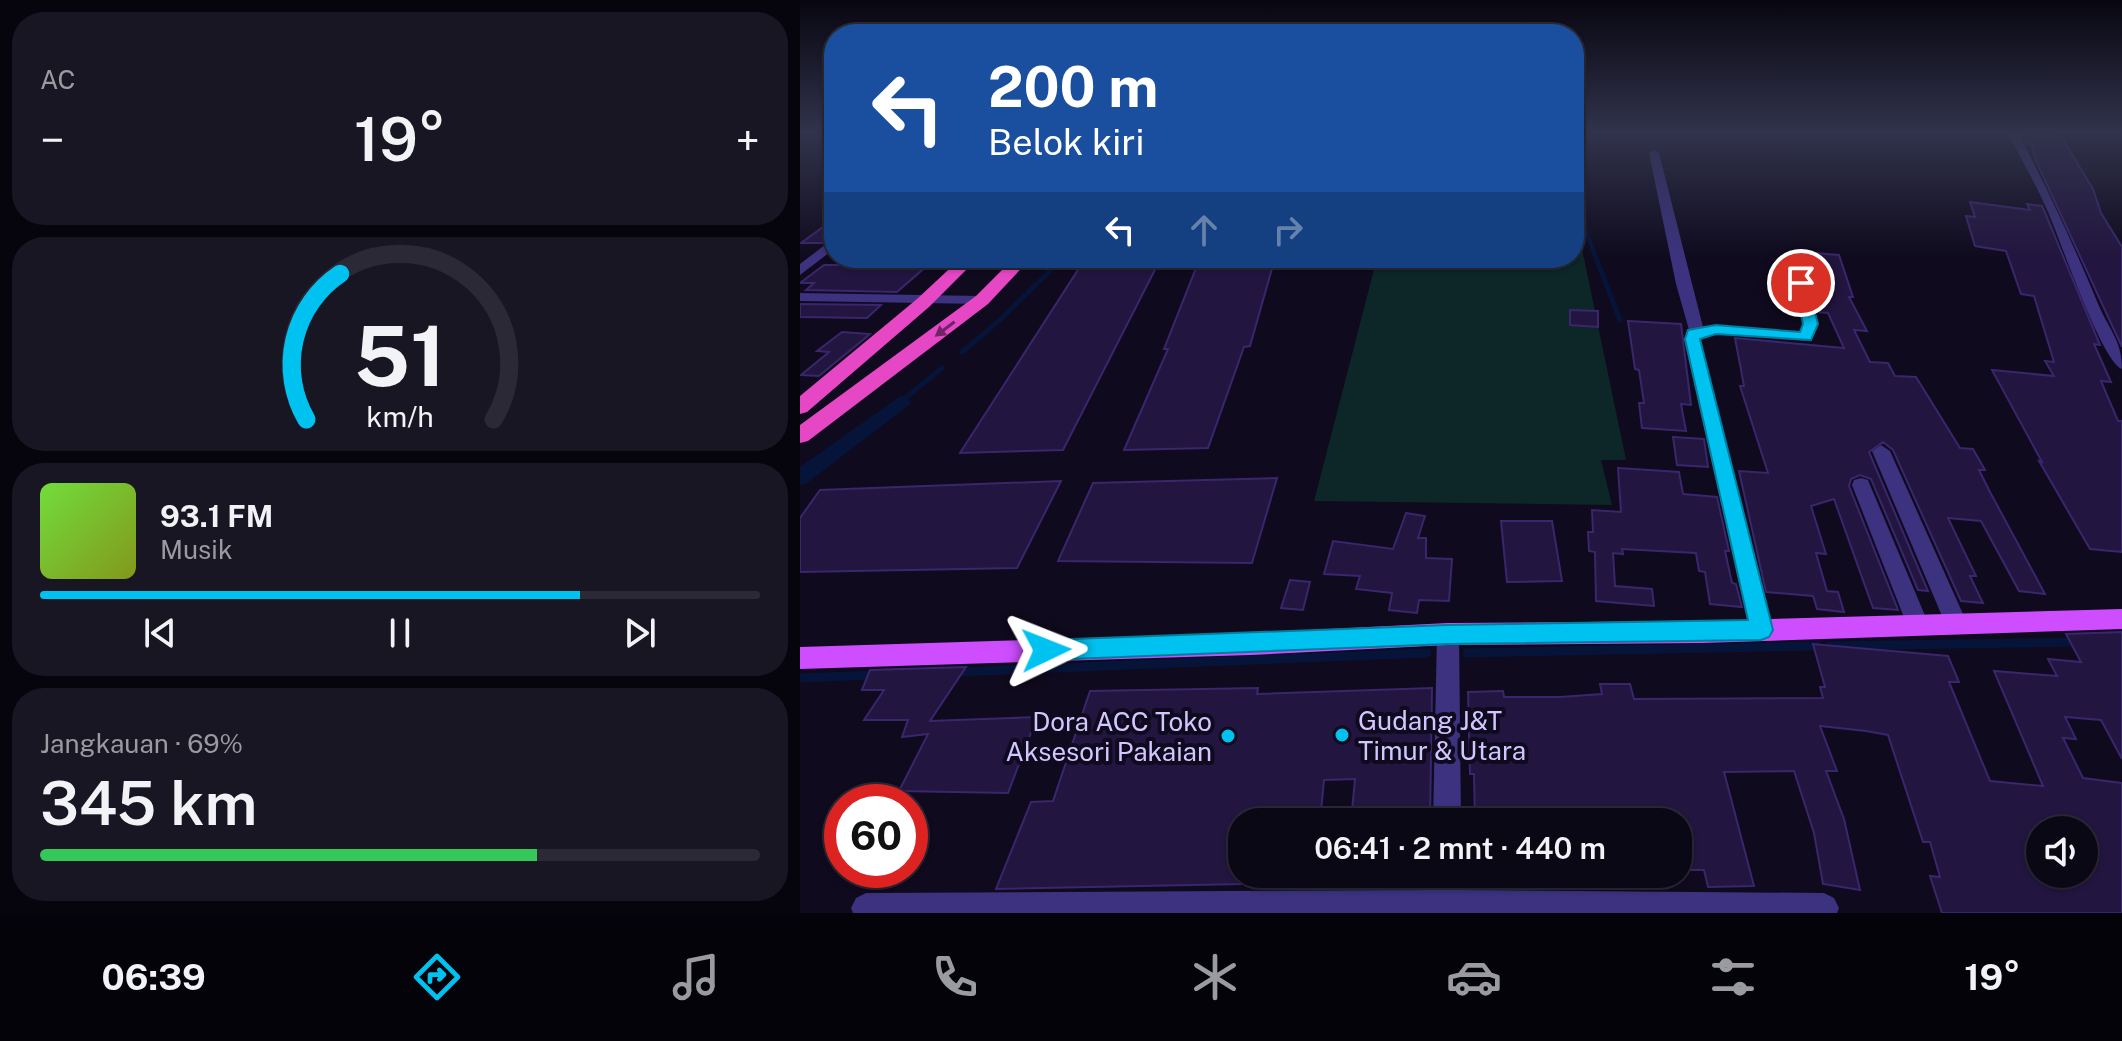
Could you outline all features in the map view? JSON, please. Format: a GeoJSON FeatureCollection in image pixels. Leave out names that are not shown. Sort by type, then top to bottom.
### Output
{"type":"FeatureCollection","features":[{"type":"Feature","properties":{"kind":"highway"},"geometry":{"type":"LineString","coordinates":[[800,407],[960,268]]}},
{"type":"Feature","properties":{"kind":"highway"},"geometry":{"type":"LineString","coordinates":[[808,430],[982,300],[1013,268]]}},
{"type":"Feature","properties":{"kind":"main road"},"geometry":{"type":"LineString","coordinates":[[800,658],[1251,644],[1448,634],[1761,630],[2122,619]]}},
{"type":"Feature","properties":{"kind":"street"},"geometry":{"type":"LineString","coordinates":[[1659,174],[1697,332]]}},
{"type":"Feature","properties":{"kind":"street"},"geometry":{"type":"LineString","coordinates":[[2034,174],[2054,212],[2098,320],[2122,364]]}},
{"type":"Feature","properties":{"kind":"street"},"geometry":{"type":"LineString","coordinates":[[800,271],[824,251]]}},
{"type":"Feature","properties":{"kind":"street"},"geometry":{"type":"LineString","coordinates":[[1761,630],[1692,339],[1693,333],[1697,332],[1749,331],[1806,337],[1810,324],[1797,272]]}},
{"type":"Feature","properties":{"kind":"street"},"geometry":{"type":"LineString","coordinates":[[800,297],[982,300]]}},
{"type":"Feature","properties":{"kind":"street"},"geometry":{"type":"LineString","coordinates":[[1881,451],[1956,623]]}},
{"type":"Feature","properties":{"kind":"street"},"geometry":{"type":"LineString","coordinates":[[1861,485],[1918,625]]}},
{"type":"Feature","properties":{"kind":"street"},"geometry":{"type":"LineString","coordinates":[[1447,808],[1448,634]]}},
{"type":"Feature","properties":{"kind":"street"},"geometry":{"type":"LineString","coordinates":[[1447,888],[1447,909]]}},
{"type":"Feature","properties":{"kind":"street"},"geometry":{"type":"LineString","coordinates":[[866,908],[1824,908]]}},
{"type":"Feature","properties":{"kind":"green space"},"geometry":{"type":"Polygon","coordinates":[[[1584,258],[1626,460],[1601,460],[1612,505],[1314,501],[1374,268],[1584,268],[1584,258]]]}},
{"type":"Feature","properties":{"kind":"building"},"geometry":{"type":"Polygon","coordinates":[[[2042,174],[2084,174],[2101,213],[2122,247],[2122,347],[2042,174]]]}},
{"type":"Feature","properties":{"kind":"building"},"geometry":{"type":"Polygon","coordinates":[[[1970,202],[2030,210],[2027,204],[2042,206],[2046,215],[2100,345],[2094,344],[2111,382],[2101,381],[2118,421],[2122,421],[2122,552],[2090,549],[2039,461],[2042,462],[1992,370],[2054,376],[2045,361],[2054,362],[2034,296],[2021,294],[2006,251],[1975,246],[1966,216],[1975,217],[1970,202]]]}},
{"type":"Feature","properties":{"kind":"building"},"geometry":{"type":"Polygon","coordinates":[[[824,226],[824,242],[801,243],[824,226]]]}},
{"type":"Feature","properties":{"kind":"building"},"geometry":{"type":"Polygon","coordinates":[[[1814,253],[1839,255],[1853,297],[1849,297],[1867,331],[1854,330],[1870,362],[1888,363],[1895,376],[1916,377],[1960,448],[1973,449],[1985,470],[1979,470],[2045,594],[2019,591],[1981,521],[1948,518],[1976,576],[1970,576],[1983,603],[1961,601],[1893,450],[1883,442],[1869,452],[1928,591],[1918,590],[1871,479],[1860,475],[1851,479],[1849,486],[1898,610],[1873,608],[1834,499],[1811,506],[1826,554],[1816,553],[1827,591],[1838,592],[1844,612],[1817,609],[1813,596],[1766,592],[1739,471],[1768,473],[1740,386],[1744,386],[1735,338],[1844,348],[1828,313],[1817,312],[1806,271],[1820,272],[1814,253]]]}},
{"type":"Feature","properties":{"kind":"building"},"geometry":{"type":"Polygon","coordinates":[[[824,265],[824,268],[924,268],[897,292],[806,290],[814,283],[800,283],[824,265]]]}},
{"type":"Feature","properties":{"kind":"building"},"geometry":{"type":"Polygon","coordinates":[[[1079,268],[1156,268],[1063,450],[960,453],[1079,268]]]}},
{"type":"Feature","properties":{"kind":"building"},"geometry":{"type":"Polygon","coordinates":[[[1196,268],[1272,268],[1250,346],[1244,347],[1208,448],[1124,450],[1168,349],[1164,349],[1196,268]]]}},
{"type":"Feature","properties":{"kind":"building"},"geometry":{"type":"Polygon","coordinates":[[[800,304],[881,305],[867,318],[800,317],[800,304]]]}},
{"type":"Feature","properties":{"kind":"building"},"geometry":{"type":"Polygon","coordinates":[[[1570,310],[1598,311],[1598,327],[1570,325],[1570,310]]]}},
{"type":"Feature","properties":{"kind":"building"},"geometry":{"type":"Polygon","coordinates":[[[1628,321],[1681,324],[1691,405],[1681,404],[1686,431],[1642,428],[1639,403],[1644,403],[1628,321]]]}},
{"type":"Feature","properties":{"kind":"building"},"geometry":{"type":"Polygon","coordinates":[[[842,332],[870,334],[819,376],[801,375],[829,352],[817,351],[842,332]]]}},
{"type":"Feature","properties":{"kind":"building"},"geometry":{"type":"Polygon","coordinates":[[[1673,437],[1704,439],[1708,467],[1677,465],[1673,437]]]}},
{"type":"Feature","properties":{"kind":"building"},"geometry":{"type":"Polygon","coordinates":[[[1618,468],[1679,472],[1683,494],[1717,497],[1729,551],[1725,551],[1732,583],[1736,584],[1742,607],[1710,604],[1705,572],[1699,571],[1696,553],[1622,549],[1623,554],[1613,553],[1615,586],[1652,589],[1654,606],[1596,601],[1595,552],[1589,551],[1588,532],[1593,532],[1592,510],[1621,512],[1618,468]]]}},
{"type":"Feature","properties":{"kind":"building"},"geometry":{"type":"Polygon","coordinates":[[[1277,478],[1252,563],[1058,561],[1093,483],[1277,478]]]}},
{"type":"Feature","properties":{"kind":"building"},"geometry":{"type":"Polygon","coordinates":[[[1061,481],[1017,568],[800,572],[800,518],[820,490],[1061,481]]]}},
{"type":"Feature","properties":{"kind":"building"},"geometry":{"type":"Polygon","coordinates":[[[1406,513],[1425,516],[1418,538],[1426,538],[1426,558],[1452,559],[1449,601],[1419,600],[1417,613],[1389,610],[1392,593],[1356,589],[1360,576],[1324,574],[1333,541],[1393,549],[1406,513]]]}},
{"type":"Feature","properties":{"kind":"building"},"geometry":{"type":"Polygon","coordinates":[[[1501,521],[1552,521],[1562,581],[1507,582],[1501,521]]]}},
{"type":"Feature","properties":{"kind":"building"},"geometry":{"type":"Polygon","coordinates":[[[1290,580],[1310,582],[1303,610],[1281,608],[1290,580]]]}},
{"type":"Feature","properties":{"kind":"building"},"geometry":{"type":"Polygon","coordinates":[[[2122,632],[2122,759],[2101,720],[2065,717],[2076,739],[2063,738],[2083,778],[2122,783],[2122,913],[1942,913],[1930,876],[1940,877],[1930,842],[1923,842],[1888,735],[1866,731],[1820,726],[1837,771],[1826,771],[1844,819],[1860,890],[1823,884],[1814,833],[1794,771],[1724,772],[1754,886],[1708,887],[1704,870],[1692,870],[1692,808],[1475,808],[1474,774],[1470,774],[1468,692],[1503,691],[1504,697],[1560,697],[1602,694],[1600,684],[1630,684],[1634,699],[1823,698],[1820,687],[1825,687],[1813,644],[1948,656],[1959,682],[1949,682],[1990,781],[2043,786],[1994,671],[2057,676],[2048,659],[2081,662],[2066,634],[2122,632]]]}},
{"type":"Feature","properties":{"kind":"building"},"geometry":{"type":"Polygon","coordinates":[[[966,667],[930,721],[1037,717],[1008,793],[928,792],[928,784],[903,784],[928,734],[902,737],[908,720],[864,720],[884,690],[862,690],[870,670],[966,667]]]}},
{"type":"Feature","properties":{"kind":"building"},"geometry":{"type":"Polygon","coordinates":[[[1258,688],[1257,694],[1432,688],[1430,808],[1352,808],[1355,779],[1324,780],[1321,808],[1228,808],[1228,884],[996,889],[1031,802],[1053,801],[1090,691],[1258,688]]]}},
{"type":"Feature","properties":{"kind":"waterway"},"geometry":{"type":"LineString","coordinates":[[1584,219],[1595,255]]}},
{"type":"Feature","properties":{"kind":"waterway"},"geometry":{"type":"LineString","coordinates":[[1594,253],[1620,320]]}},
{"type":"Feature","properties":{"kind":"waterway"},"geometry":{"type":"LineString","coordinates":[[962,352],[1053,268]]}},
{"type":"Feature","properties":{"kind":"waterway"},"geometry":{"type":"LineString","coordinates":[[902,401],[942,368]]}},
{"type":"Feature","properties":{"kind":"waterway"},"geometry":{"type":"LineString","coordinates":[[800,478],[902,401]]}},
{"type":"Feature","properties":{"kind":"waterway"},"geometry":{"type":"LineString","coordinates":[[1830,646],[2078,642]]}},
{"type":"Feature","properties":{"kind":"waterway"},"geometry":{"type":"LineString","coordinates":[[1467,653],[1818,646]]}},
{"type":"Feature","properties":{"kind":"waterway"},"geometry":{"type":"LineString","coordinates":[[955,672],[1427,653]]}},
{"type":"Feature","properties":{"kind":"waterway"},"geometry":{"type":"LineString","coordinates":[[800,678],[876,675]]}},
{"type":"Feature","properties":{"kind":"place","name":"Gudang J&T Timur & Utara"},"geometry":{"type":"Point","coordinates":[1342,735]}},
{"type":"Feature","properties":{"kind":"place","name":"Dora ACC Toko Aksesori Pakaian"},"geometry":{"type":"Point","coordinates":[1228,736]}},
{"type":"Feature","properties":{"kind":"route"},"geometry":{"type":"LineString","coordinates":[[1046,650],[1448,634],[1761,630],[1692,339],[1693,333],[1706,330],[1806,337],[1810,333],[1810,324],[1801,283]]}}]}
